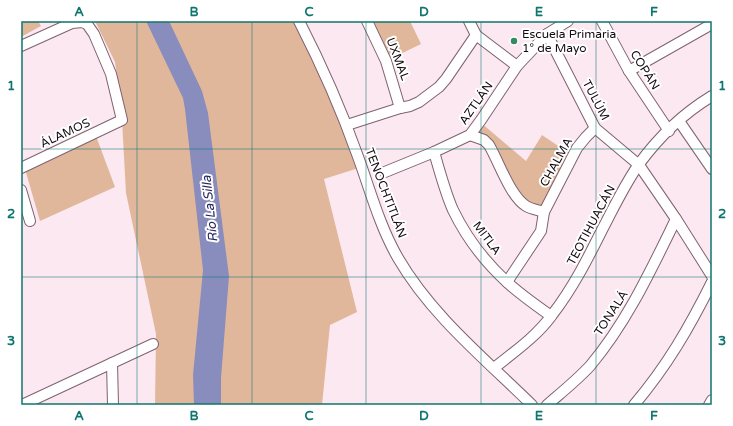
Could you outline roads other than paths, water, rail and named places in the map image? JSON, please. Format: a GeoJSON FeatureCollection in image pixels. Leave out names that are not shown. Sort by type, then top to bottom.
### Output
{"type":"FeatureCollection","features":[{"type":"Feature","properties":{"kind":"street","name":"TENOCHTITLÁN"},"geometry":{"type":"LineString","coordinates":[[299,21],[347,125],[378,214],[398,258],[425,297],[465,340],[532,405]]}},
{"type":"Feature","properties":{"kind":"street","name":"UXMAL"},"geometry":{"type":"LineString","coordinates":[[367,21],[386,61],[400,108]]}},
{"type":"Feature","properties":{"kind":"street"},"geometry":{"type":"LineString","coordinates":[[469,21],[476,35],[517,66]]}},
{"type":"Feature","properties":{"kind":"street","name":"AZTLÁN"},"geometry":{"type":"LineString","coordinates":[[385,172],[434,152],[470,135],[517,66],[547,34],[568,21]]}},
{"type":"Feature","properties":{"kind":"street","name":"COPÁN"},"geometry":{"type":"LineString","coordinates":[[602,21],[629,71],[669,131]]}},
{"type":"Feature","properties":{"kind":"street","name":"ÁLAMOS"},"geometry":{"type":"LineString","coordinates":[[21,46],[72,23],[82,22],[87,24],[94,34],[111,74],[122,120],[21,168]]}},
{"type":"Feature","properties":{"kind":"street"},"geometry":{"type":"LineString","coordinates":[[629,71],[710,23]]}},
{"type":"Feature","properties":{"kind":"street","name":"TULÚM"},"geometry":{"type":"LineString","coordinates":[[547,34],[595,128],[639,164],[712,276]]}},
{"type":"Feature","properties":{"kind":"street"},"geometry":{"type":"LineString","coordinates":[[347,125],[419,102],[446,79],[476,35]]}},
{"type":"Feature","properties":{"kind":"street","name":"TEOTIHUACÁN"},"geometry":{"type":"LineString","coordinates":[[494,368],[534,336],[569,291],[584,266],[616,203],[639,164],[654,146],[679,121],[698,105],[712,96]]}},
{"type":"Feature","properties":{"kind":"street"},"geometry":{"type":"LineString","coordinates":[[679,121],[712,169]]}},
{"type":"Feature","properties":{"kind":"street","name":"CHALMA"},"geometry":{"type":"LineString","coordinates":[[507,282],[541,231],[544,212],[577,148],[595,128]]}},
{"type":"Feature","properties":{"kind":"street"},"geometry":{"type":"LineString","coordinates":[[470,135],[484,140],[489,145],[512,190],[521,202],[527,206],[544,212]]}},
{"type":"Feature","properties":{"kind":"street","name":"MITLA"},"geometry":{"type":"LineString","coordinates":[[434,152],[445,191],[462,227],[491,265],[507,282],[551,316]]}},
{"type":"Feature","properties":{"kind":"street"},"geometry":{"type":"LineString","coordinates":[[21,190],[23,207],[30,221]]}},
{"type":"Feature","properties":{"kind":"street","name":"TONALÁ"},"geometry":{"type":"LineString","coordinates":[[547,405],[578,379],[608,342],[638,296],[676,219]]}},
{"type":"Feature","properties":{"kind":"street"},"geometry":{"type":"LineString","coordinates":[[634,405],[655,379],[678,346],[692,323],[712,282]]}},
{"type":"Feature","properties":{"kind":"street"},"geometry":{"type":"LineString","coordinates":[[22,405],[35,402],[153,344]]}},
{"type":"Feature","properties":{"kind":"street"},"geometry":{"type":"LineString","coordinates":[[112,363],[113,405]]}},
{"type":"Feature","properties":{"kind":"street"},"geometry":{"type":"LineString","coordinates":[[709,405],[712,400]]}},
{"type":"Feature","properties":{"kind":"water","name":"Río La Silla"},"geometry":{"type":"Polygon","coordinates":[[[146,21],[169,21],[202,91],[208,113],[229,276],[221,378],[221,405],[194,405],[193,375],[203,270],[185,109],[183,98],[146,21]]]}},
{"type":"Feature","properties":{"kind":"place","name":"Escuela Primaria 1° de Mayo"},"geometry":{"type":"Point","coordinates":[514,41]}}]}
